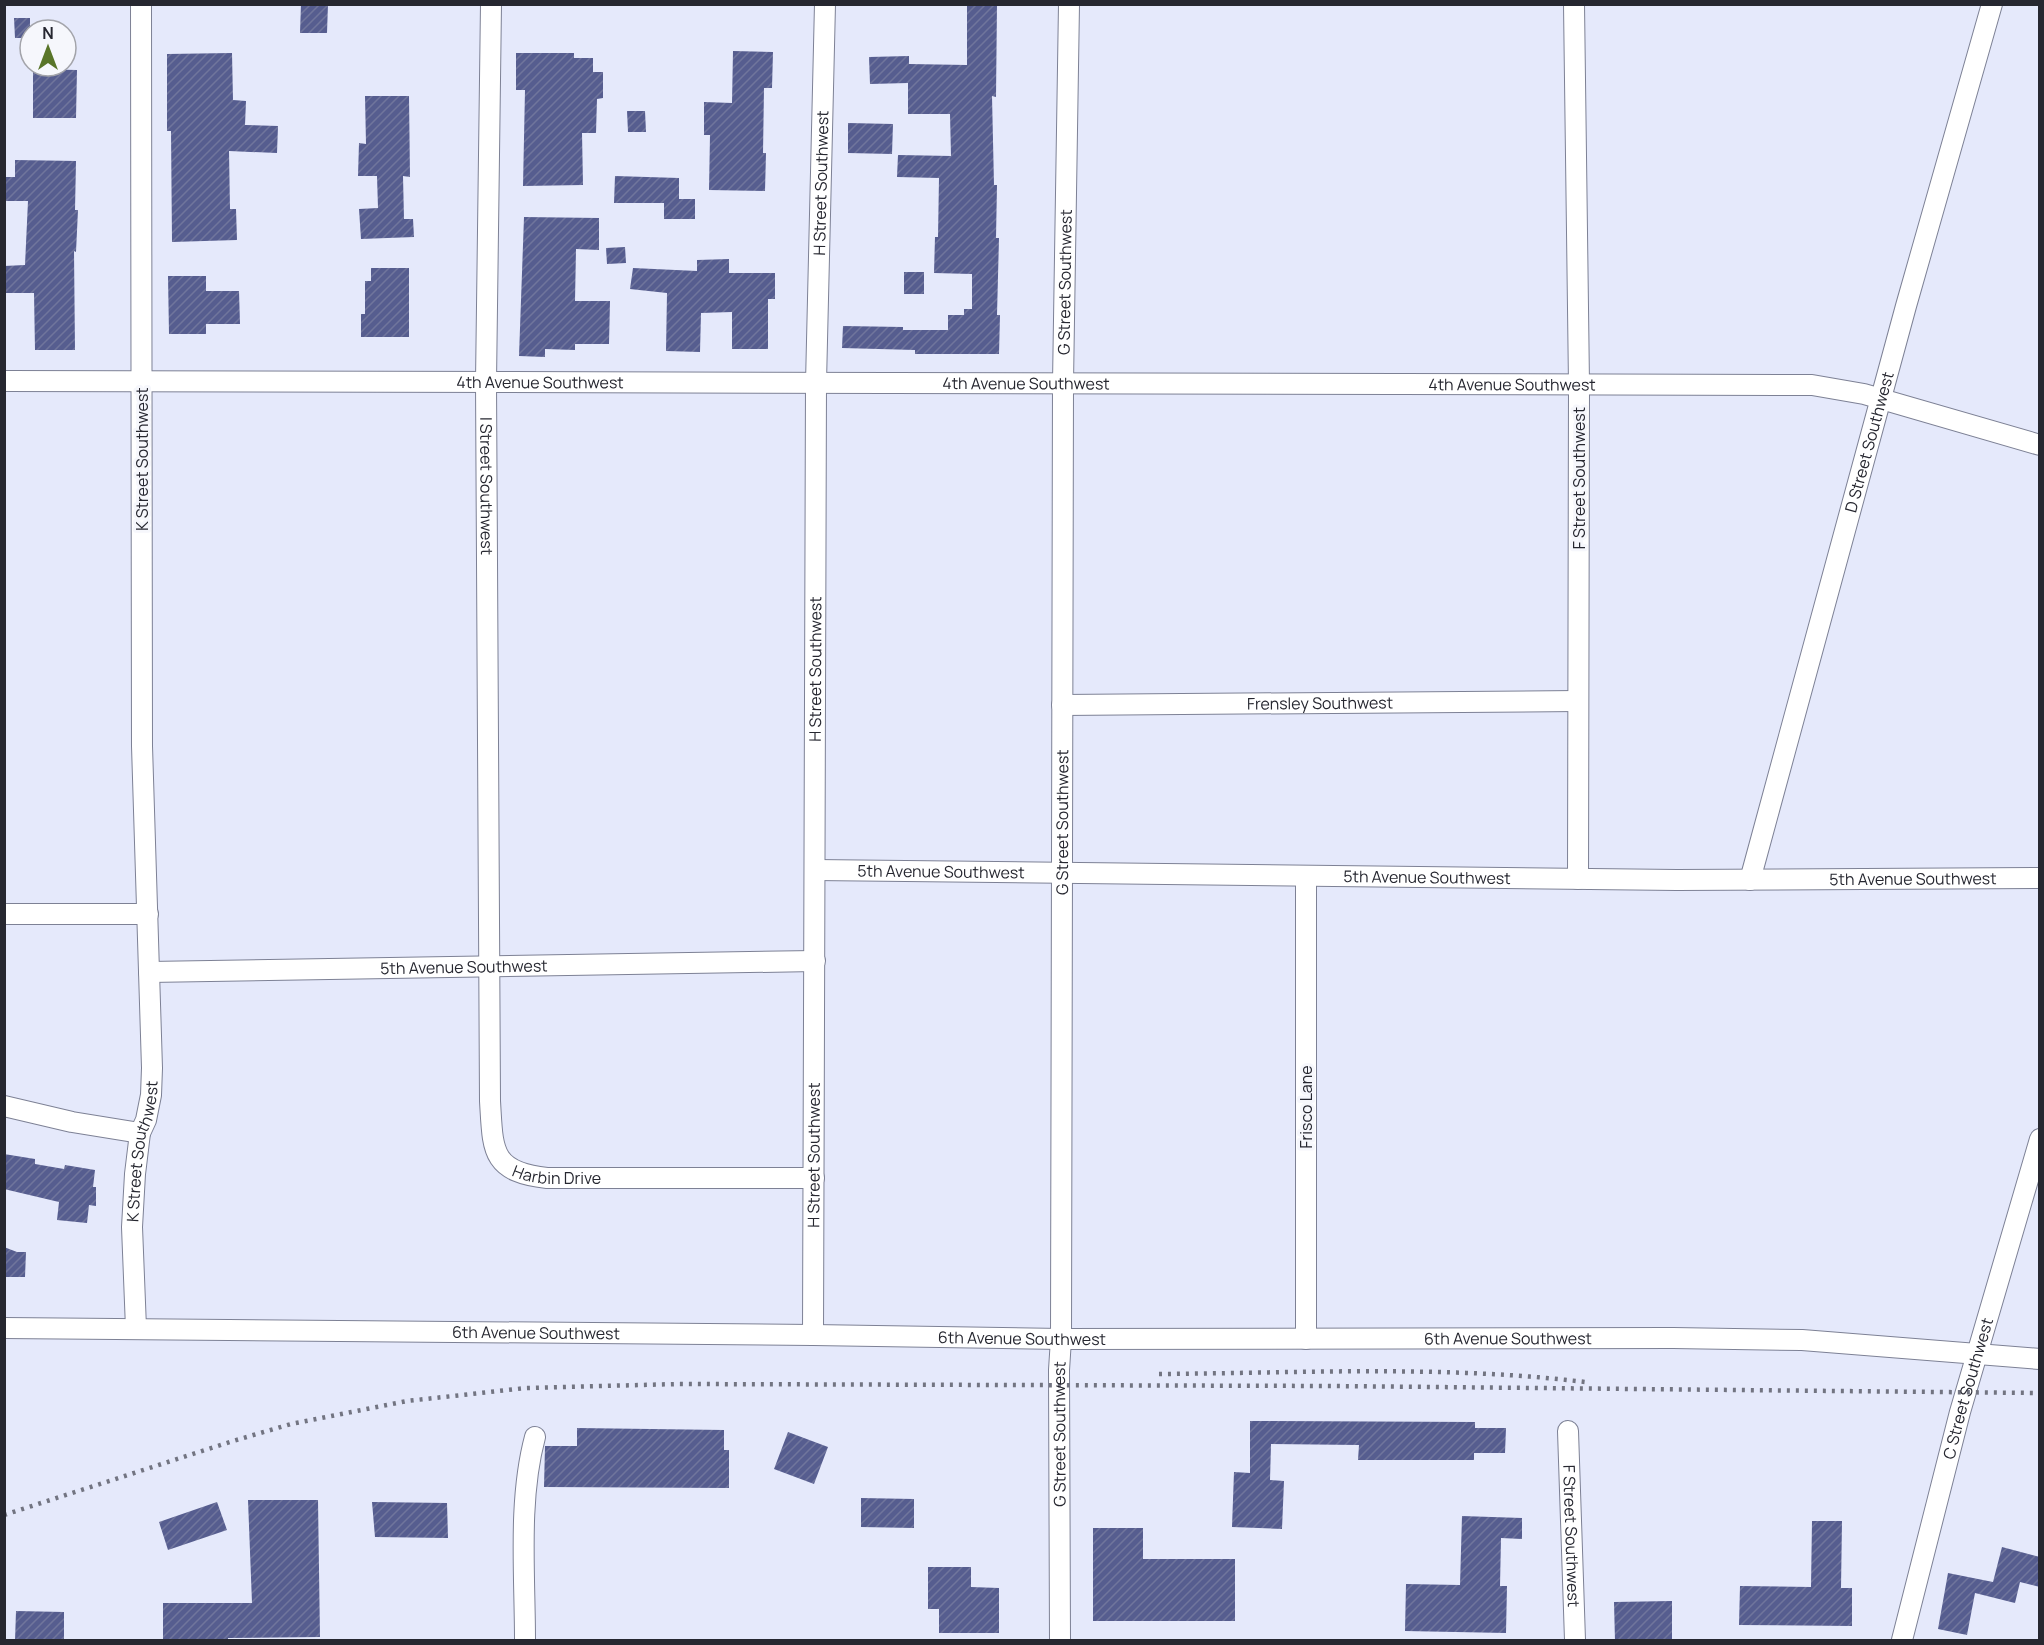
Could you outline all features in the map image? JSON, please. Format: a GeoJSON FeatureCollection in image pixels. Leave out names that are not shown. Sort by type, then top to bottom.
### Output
{"type":"FeatureCollection","features":[{"type":"Feature","properties":{"kind":"street","name":"K Street Southwest"},"geometry":{"type":"LineString","coordinates":[[136,1328],[132,1227],[135,1174],[140,1133],[146,1120],[153,1068],[142,746],[141,4]]}},
{"type":"Feature","properties":{"kind":"street","name":"I Street Southwest"},"geometry":{"type":"LineString","coordinates":[[489,966],[486,382],[491,4]]}},
{"type":"Feature","properties":{"kind":"street","name":"H Street Southwest"},"geometry":{"type":"LineString","coordinates":[[813,1335],[816,382],[825,4]]}},
{"type":"Feature","properties":{"kind":"street","name":"G Street Southwest"},"geometry":{"type":"LineString","coordinates":[[1060,1641],[1063,383],[1069,4]]}},
{"type":"Feature","properties":{"kind":"street","name":"F Street Southwest"},"geometry":{"type":"LineString","coordinates":[[1574,4],[1579,384],[1578,879]]}},
{"type":"Feature","properties":{"kind":"street","name":"D Street Southwest"},"geometry":{"type":"LineString","coordinates":[[1750,880],[1881,399],[1992,4]]}},
{"type":"Feature","properties":{"kind":"street","name":"4th Avenue Southwest"},"geometry":{"type":"LineString","coordinates":[[4,381],[1812,385],[1881,399],[2040,445]]}},
{"type":"Feature","properties":{"kind":"street","name":"Frensley Southwest"},"geometry":{"type":"LineString","coordinates":[[1062,705],[1578,701]]}},
{"type":"Feature","properties":{"kind":"street","name":"5th Avenue Southwest"},"geometry":{"type":"LineString","coordinates":[[815,870],[1578,879],[2040,878]]}},
{"type":"Feature","properties":{"kind":"street","name":"Frisco Lane"},"geometry":{"type":"LineString","coordinates":[[1306,876],[1306,1339]]}},
{"type":"Feature","properties":{"kind":"street"},"geometry":{"type":"LineString","coordinates":[[4,914],[148,914]]}},
{"type":"Feature","properties":{"kind":"street","name":"5th Avenue Southwest"},"geometry":{"type":"LineString","coordinates":[[149,972],[815,961]]}},
{"type":"Feature","properties":{"kind":"street","name":"Harbin Drive"},"geometry":{"type":"LineString","coordinates":[[489,966],[490,1101],[493,1146],[501,1159],[513,1169],[529,1176],[548,1178],[814,1178]]}},
{"type":"Feature","properties":{"kind":"street"},"geometry":{"type":"LineString","coordinates":[[4,1106],[72,1122],[140,1133]]}},
{"type":"Feature","properties":{"kind":"street","name":"C Street Southwest"},"geometry":{"type":"LineString","coordinates":[[1902,1641],[1960,1412],[2040,1139]]}},
{"type":"Feature","properties":{"kind":"street","name":"6th Avenue Southwest"},"geometry":{"type":"LineString","coordinates":[[4,1328],[1061,1339],[1673,1338],[1790,1340],[2040,1359]]}},
{"type":"Feature","properties":{"kind":"street","name":"F Street Southwest"},"geometry":{"type":"LineString","coordinates":[[1568,1431],[1575,1641]]}},
{"type":"Feature","properties":{"kind":"street"},"geometry":{"type":"LineString","coordinates":[[525,1641],[525,1494],[528,1466],[535,1437]]}},
{"type":"Feature","properties":{"kind":"building"},"geometry":{"type":"Polygon","coordinates":[[[301,4],[328,4],[327,33],[300,33],[301,4]]]}},
{"type":"Feature","properties":{"kind":"building"},"geometry":{"type":"Polygon","coordinates":[[[967,4],[997,4],[996,97],[992,96],[994,185],[997,185],[996,238],[999,238],[997,315],[1000,315],[999,354],[915,354],[915,350],[842,348],[843,326],[948,330],[948,315],[964,315],[964,309],[972,309],[972,274],[934,273],[935,237],[938,237],[939,178],[897,177],[898,155],[951,156],[950,114],[908,114],[908,83],[870,84],[869,57],[909,56],[909,64],[967,65],[967,4]]]}},
{"type":"Feature","properties":{"kind":"building"},"geometry":{"type":"Polygon","coordinates":[[[14,18],[18,18],[18,38],[15,38],[14,18]]]}},
{"type":"Feature","properties":{"kind":"building"},"geometry":{"type":"Polygon","coordinates":[[[733,51],[773,52],[772,88],[764,88],[765,191],[709,190],[710,135],[704,135],[704,102],[732,103],[733,51]]]}},
{"type":"Feature","properties":{"kind":"building"},"geometry":{"type":"Polygon","coordinates":[[[232,53],[233,100],[246,101],[245,125],[278,126],[277,153],[229,151],[230,209],[236,209],[237,240],[172,242],[171,131],[167,131],[167,54],[232,53]]]}},
{"type":"Feature","properties":{"kind":"building"},"geometry":{"type":"Polygon","coordinates":[[[516,53],[574,53],[574,58],[593,58],[593,72],[603,72],[603,98],[597,99],[596,133],[582,133],[583,185],[523,186],[525,90],[516,90],[516,53]]]}},
{"type":"Feature","properties":{"kind":"building"},"geometry":{"type":"Polygon","coordinates":[[[33,78],[77,78],[76,118],[33,118],[33,78]]]}},
{"type":"Feature","properties":{"kind":"building"},"geometry":{"type":"Polygon","coordinates":[[[365,96],[409,96],[410,177],[403,176],[404,219],[413,219],[414,237],[361,239],[359,209],[378,208],[377,176],[358,176],[359,143],[366,144],[365,96]]]}},
{"type":"Feature","properties":{"kind":"building"},"geometry":{"type":"Polygon","coordinates":[[[627,111],[645,111],[646,132],[628,132],[627,111]]]}},
{"type":"Feature","properties":{"kind":"building"},"geometry":{"type":"Polygon","coordinates":[[[848,123],[893,124],[892,154],[848,153],[848,123]]]}},
{"type":"Feature","properties":{"kind":"building"},"geometry":{"type":"Polygon","coordinates":[[[15,160],[76,161],[75,210],[78,210],[76,252],[74,251],[75,350],[35,350],[34,293],[4,293],[4,266],[25,265],[28,201],[4,201],[4,177],[15,177],[15,160]]]}},
{"type":"Feature","properties":{"kind":"building"},"geometry":{"type":"Polygon","coordinates":[[[615,176],[679,178],[679,199],[695,199],[695,219],[664,219],[664,203],[614,203],[615,176]]]}},
{"type":"Feature","properties":{"kind":"building"},"geometry":{"type":"Polygon","coordinates":[[[524,217],[599,218],[599,250],[576,249],[575,301],[610,301],[609,344],[575,344],[575,350],[545,349],[545,357],[519,356],[524,217]]]}},
{"type":"Feature","properties":{"kind":"building"},"geometry":{"type":"Polygon","coordinates":[[[625,247],[626,263],[607,264],[606,248],[625,247]]]}},
{"type":"Feature","properties":{"kind":"building"},"geometry":{"type":"Polygon","coordinates":[[[729,259],[729,273],[775,273],[775,299],[768,299],[768,349],[732,349],[732,312],[701,313],[700,352],[666,351],[667,293],[630,289],[633,268],[697,271],[697,260],[729,259]]]}},
{"type":"Feature","properties":{"kind":"building"},"geometry":{"type":"Polygon","coordinates":[[[371,268],[409,268],[409,337],[361,337],[361,314],[365,314],[365,281],[371,281],[371,268]]]}},
{"type":"Feature","properties":{"kind":"building"},"geometry":{"type":"Polygon","coordinates":[[[904,272],[924,272],[924,294],[904,294],[904,272]]]}},
{"type":"Feature","properties":{"kind":"building"},"geometry":{"type":"Polygon","coordinates":[[[168,276],[206,276],[206,291],[239,291],[240,324],[206,324],[206,334],[169,334],[168,276]]]}},
{"type":"Feature","properties":{"kind":"building"},"geometry":{"type":"Polygon","coordinates":[[[4,1154],[35,1159],[35,1164],[64,1169],[65,1165],[95,1170],[93,1187],[96,1187],[96,1206],[89,1205],[87,1223],[57,1220],[59,1202],[4,1189],[4,1154]]]}},
{"type":"Feature","properties":{"kind":"building"},"geometry":{"type":"Polygon","coordinates":[[[4,1247],[17,1252],[26,1252],[25,1277],[4,1277],[4,1247]]]}},
{"type":"Feature","properties":{"kind":"building"},"geometry":{"type":"Polygon","coordinates":[[[1250,1421],[1475,1422],[1475,1428],[1506,1428],[1505,1453],[1474,1453],[1474,1460],[1358,1460],[1359,1445],[1271,1444],[1270,1480],[1284,1481],[1282,1529],[1232,1527],[1234,1472],[1250,1473],[1250,1421]]]}},
{"type":"Feature","properties":{"kind":"building"},"geometry":{"type":"Polygon","coordinates":[[[577,1428],[724,1430],[724,1450],[729,1450],[729,1488],[544,1487],[545,1446],[577,1446],[577,1428]]]}},
{"type":"Feature","properties":{"kind":"building"},"geometry":{"type":"Polygon","coordinates":[[[788,1432],[828,1447],[814,1484],[774,1469],[788,1432]]]}},
{"type":"Feature","properties":{"kind":"building"},"geometry":{"type":"Polygon","coordinates":[[[861,1498],[914,1499],[914,1528],[861,1527],[861,1498]]]}},
{"type":"Feature","properties":{"kind":"building"},"geometry":{"type":"Polygon","coordinates":[[[248,1500],[318,1500],[320,1637],[163,1641],[163,1603],[252,1603],[248,1500]]]}},
{"type":"Feature","properties":{"kind":"building"},"geometry":{"type":"Polygon","coordinates":[[[217,1502],[227,1530],[168,1550],[159,1522],[217,1502]]]}},
{"type":"Feature","properties":{"kind":"building"},"geometry":{"type":"Polygon","coordinates":[[[372,1502],[447,1503],[448,1538],[375,1537],[372,1502]]]}},
{"type":"Feature","properties":{"kind":"building"},"geometry":{"type":"Polygon","coordinates":[[[1462,1516],[1522,1518],[1522,1539],[1501,1538],[1500,1586],[1507,1586],[1506,1633],[1405,1631],[1406,1584],[1460,1585],[1462,1516]]]}},
{"type":"Feature","properties":{"kind":"building"},"geometry":{"type":"Polygon","coordinates":[[[1812,1521],[1842,1521],[1841,1588],[1852,1588],[1852,1626],[1739,1625],[1740,1586],[1811,1587],[1812,1521]]]}},
{"type":"Feature","properties":{"kind":"building"},"geometry":{"type":"Polygon","coordinates":[[[1093,1528],[1143,1528],[1143,1559],[1235,1559],[1235,1621],[1093,1621],[1093,1528]]]}},
{"type":"Feature","properties":{"kind":"building"},"geometry":{"type":"Polygon","coordinates":[[[2002,1547],[2040,1557],[2040,1587],[2020,1582],[2015,1603],[1975,1593],[1967,1635],[1938,1629],[1948,1573],[1993,1582],[2002,1547]]]}},
{"type":"Feature","properties":{"kind":"building"},"geometry":{"type":"Polygon","coordinates":[[[928,1567],[971,1567],[971,1587],[999,1588],[999,1633],[939,1633],[939,1609],[928,1609],[928,1567]]]}},
{"type":"Feature","properties":{"kind":"building"},"geometry":{"type":"Polygon","coordinates":[[[1672,1601],[1672,1641],[1615,1641],[1614,1602],[1672,1601]]]}},
{"type":"Feature","properties":{"kind":"building"},"geometry":{"type":"Polygon","coordinates":[[[16,1611],[64,1612],[64,1641],[15,1641],[16,1611]]]}},
{"type":"Feature","properties":{"kind":"railway"},"geometry":{"type":"LineString","coordinates":[[1159,1374],[1479,1373],[1585,1382]]}},
{"type":"Feature","properties":{"kind":"railway"},"geometry":{"type":"LineString","coordinates":[[4,1515],[291,1424],[407,1401],[526,1388],[679,1384],[1333,1386],[2040,1393]]}}]}
